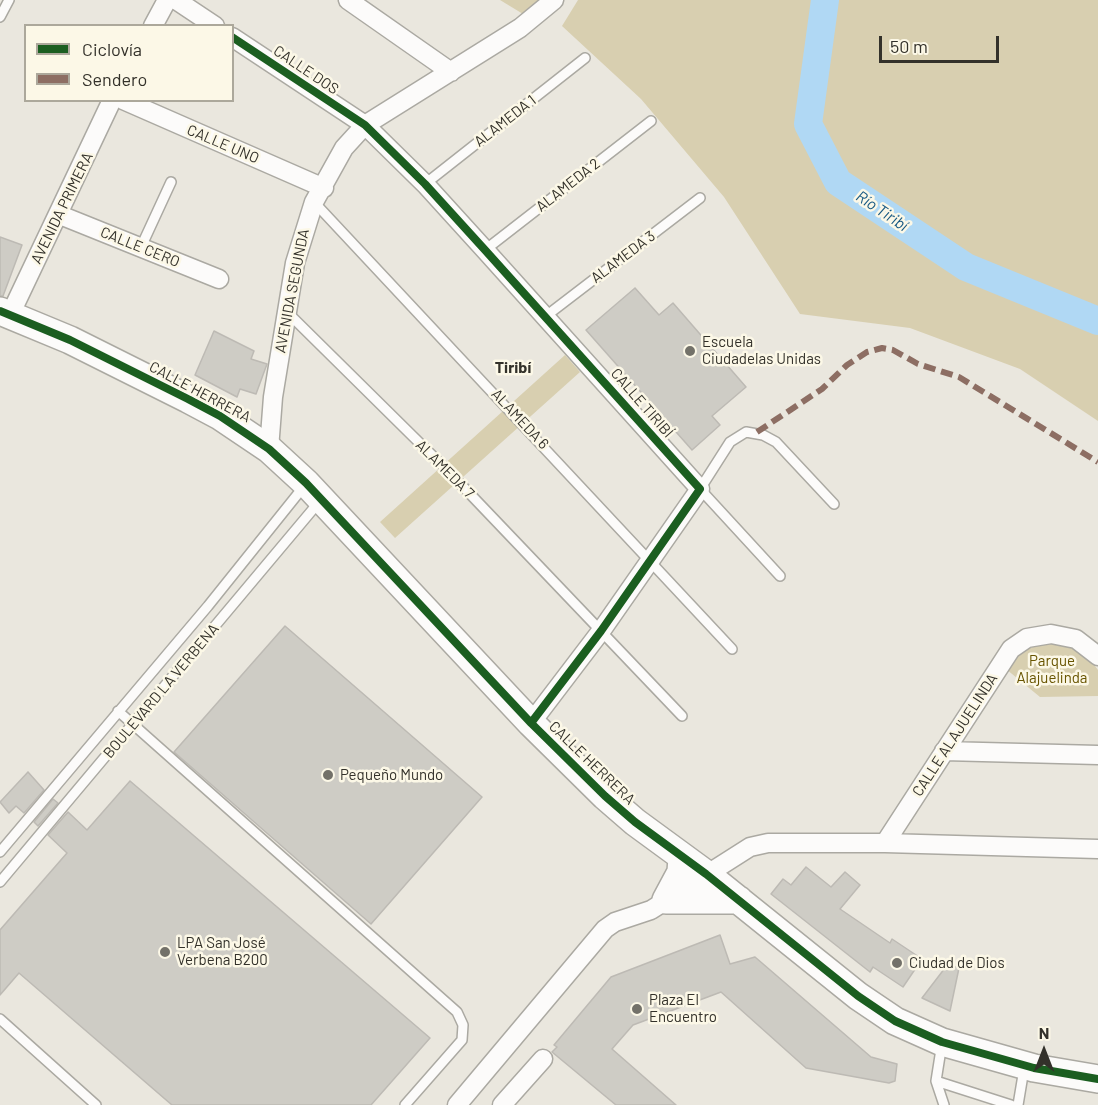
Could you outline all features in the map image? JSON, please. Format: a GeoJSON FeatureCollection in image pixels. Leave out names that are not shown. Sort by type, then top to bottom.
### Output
{"type":"FeatureCollection","features":[{"type":"Feature","properties":{"kind":"street"},"geometry":{"type":"LineString","coordinates":[[154,24],[167,0]]}},
{"type":"Feature","properties":{"kind":"street"},"geometry":{"type":"LineString","coordinates":[[176,0],[212,24]]}},
{"type":"Feature","properties":{"kind":"street"},"geometry":{"type":"LineString","coordinates":[[348,0],[451,72]]}},
{"type":"Feature","properties":{"kind":"street","name":"AVENIDA SEGUNDA"},"geometry":{"type":"LineString","coordinates":[[269,449],[286,310],[295,263],[319,195],[344,148],[365,125],[520,28],[554,0]]}},
{"type":"Feature","properties":{"kind":"street","name":"CALLE DOS"},"geometry":{"type":"LineString","coordinates":[[234,38],[365,125]]}},
{"type":"Feature","properties":{"kind":"street","name":"AVENIDA PRIMERA"},"geometry":{"type":"LineString","coordinates":[[5,313],[60,215],[111,102]]}},
{"type":"Feature","properties":{"kind":"street","name":"CALLE UNO"},"geometry":{"type":"LineString","coordinates":[[127,102],[319,195]]}},
{"type":"Feature","properties":{"kind":"street","name":"CALLE TIRIBÍ"},"geometry":{"type":"LineString","coordinates":[[365,125],[425,184],[700,489]]}},
{"type":"Feature","properties":{"kind":"street","name":"CALLE CERO"},"geometry":{"type":"LineString","coordinates":[[60,215],[219,279]]}},
{"type":"Feature","properties":{"kind":"street","name":"CALLE HERRERA"},"geometry":{"type":"LineString","coordinates":[[5,313],[70,340],[188,399],[220,416],[269,449],[314,491],[531,723],[634,822],[706,874],[858,996],[895,1021],[942,1042],[1024,1065],[1098,1079]]}},
{"type":"Feature","properties":{"kind":"street"},"geometry":{"type":"LineString","coordinates":[[531,723],[600,631],[700,489]]}},
{"type":"Feature","properties":{"kind":"street","name":"CALLE ALAJUELINDA"},"geometry":{"type":"LineString","coordinates":[[885,843],[1011,649],[1027,638],[1051,634],[1076,639],[1098,656]]}},
{"type":"Feature","properties":{"kind":"street"},"geometry":{"type":"LineString","coordinates":[[944,751],[1098,755]]}},
{"type":"Feature","properties":{"kind":"street"},"geometry":{"type":"LineString","coordinates":[[457,1105],[605,928],[615,922],[644,914],[750,847],[768,843],[885,843],[1098,849]]}},
{"type":"Feature","properties":{"kind":"street"},"geometry":{"type":"LineString","coordinates":[[666,900],[681,872],[682,857]]}},
{"type":"Feature","properties":{"kind":"street"},"geometry":{"type":"LineString","coordinates":[[666,900],[739,900]]}},
{"type":"Feature","properties":{"kind":"street"},"geometry":{"type":"LineString","coordinates":[[502,1105],[543,1059]]}},
{"type":"Feature","properties":{"kind":"lane"},"geometry":{"type":"LineString","coordinates":[[0,17],[9,0]]}},
{"type":"Feature","properties":{"kind":"lane","name":"ALAMEDA 1"},"geometry":{"type":"LineString","coordinates":[[425,184],[585,58]]}},
{"type":"Feature","properties":{"kind":"lane","name":"ALAMEDA 2"},"geometry":{"type":"LineString","coordinates":[[485,250],[651,121]]}},
{"type":"Feature","properties":{"kind":"lane"},"geometry":{"type":"LineString","coordinates":[[141,248],[171,182]]}},
{"type":"Feature","properties":{"kind":"lane","name":"ALAMEDA 6"},"geometry":{"type":"LineString","coordinates":[[319,195],[732,649]]}},
{"type":"Feature","properties":{"kind":"lane","name":"ALAMEDA 3"},"geometry":{"type":"LineString","coordinates":[[546,316],[700,198]]}},
{"type":"Feature","properties":{"kind":"lane","name":"ALAMEDA 7"},"geometry":{"type":"LineString","coordinates":[[286,310],[451,474],[682,716]]}},
{"type":"Feature","properties":{"kind":"lane"},"geometry":{"type":"LineString","coordinates":[[780,576],[700,489],[730,442],[747,432],[757,432],[776,442],[834,504]]}},
{"type":"Feature","properties":{"kind":"lane","name":"BOULEVARD LA VERBENA"},"geometry":{"type":"LineString","coordinates":[[0,852],[208,606],[314,491]]}},
{"type":"Feature","properties":{"kind":"lane","name":"BOULEVARD LA VERBENA"},"geometry":{"type":"LineString","coordinates":[[0,882],[223,617],[314,491]]}},
{"type":"Feature","properties":{"kind":"lane"},"geometry":{"type":"LineString","coordinates":[[208,606],[223,617]]}},
{"type":"Feature","properties":{"kind":"lane"},"geometry":{"type":"LineString","coordinates":[[118,711],[457,1012],[463,1025],[462,1040],[405,1105]]}},
{"type":"Feature","properties":{"kind":"lane"},"geometry":{"type":"LineString","coordinates":[[0,1019],[96,1105]]}},
{"type":"Feature","properties":{"kind":"lane"},"geometry":{"type":"LineString","coordinates":[[942,1042],[936,1081],[944,1105]]}},
{"type":"Feature","properties":{"kind":"lane"},"geometry":{"type":"LineString","coordinates":[[1018,1105],[1024,1065]]}},
{"type":"Feature","properties":{"kind":"lane"},"geometry":{"type":"LineString","coordinates":[[936,1081],[1011,1105]]}},
{"type":"Feature","properties":{"kind":"green space"},"geometry":{"type":"Polygon","coordinates":[[[500,0],[541,0],[523,14],[500,0]]]}},
{"type":"Feature","properties":{"kind":"green space"},"geometry":{"type":"Polygon","coordinates":[[[578,0],[1098,0],[1098,421],[1020,369],[910,328],[800,314],[724,197],[641,99],[562,26],[578,0]]]}},
{"type":"Feature","properties":{"kind":"green space"},"geometry":{"type":"Polygon","coordinates":[[[565,355],[580,372],[395,538],[380,522],[565,355]]]}},
{"type":"Feature","properties":{"kind":"green space","name":"Parque Alajuelinda"},"geometry":{"type":"Polygon","coordinates":[[[1057,642],[1085,653],[1098,670],[1098,696],[1040,697],[1006,669],[1017,655],[1030,648],[1044,643],[1057,642]]]}},
{"type":"Feature","properties":{"kind":"building"},"geometry":{"type":"Polygon","coordinates":[[[0,237],[22,245],[3,296],[0,296],[0,237]]]}},
{"type":"Feature","properties":{"kind":"building"},"geometry":{"type":"Polygon","coordinates":[[[635,288],[659,315],[673,303],[746,387],[712,416],[720,425],[692,450],[586,330],[635,288]]]}},
{"type":"Feature","properties":{"kind":"building"},"geometry":{"type":"Polygon","coordinates":[[[214,331],[254,351],[251,359],[267,364],[256,394],[240,389],[237,397],[195,375],[214,331]]]}},
{"type":"Feature","properties":{"kind":"building","name":"Pequeño Mundo"},"geometry":{"type":"Polygon","coordinates":[[[285,626],[482,797],[371,924],[174,752],[285,626]]]}},
{"type":"Feature","properties":{"kind":"building"},"geometry":{"type":"Polygon","coordinates":[[[28,772],[44,790],[24,813],[16,806],[9,813],[0,802],[28,772]]]}},
{"type":"Feature","properties":{"kind":"building","name":"LPA San José Verbena B200"},"geometry":{"type":"Polygon","coordinates":[[[130,781],[430,1038],[371,1105],[172,1105],[19,973],[0,995],[0,930],[67,853],[48,835],[68,812],[87,830],[130,781]]]}},
{"type":"Feature","properties":{"kind":"building"},"geometry":{"type":"Polygon","coordinates":[[[53,799],[58,803],[38,826],[34,822],[53,799]]]}},
{"type":"Feature","properties":{"kind":"building"},"geometry":{"type":"Polygon","coordinates":[[[806,867],[831,887],[845,872],[860,885],[840,909],[890,943],[892,939],[922,959],[903,987],[873,967],[870,972],[771,894],[783,879],[791,885],[806,867]]]}},
{"type":"Feature","properties":{"kind":"building","name":"Plaza El Encuentro"},"geometry":{"type":"Polygon","coordinates":[[[720,935],[730,964],[755,957],[871,1057],[897,1064],[895,1081],[889,1083],[806,1068],[721,992],[633,1025],[612,1049],[676,1105],[616,1105],[552,1052],[557,1047],[554,1045],[611,977],[720,935]]]}},
{"type":"Feature","properties":{"kind":"building"},"geometry":{"type":"Polygon","coordinates":[[[948,964],[959,968],[950,1011],[922,998],[948,964]]]}},
{"type":"Feature","properties":{"kind":"waterway","name":"Río Tiribí"},"geometry":{"type":"LineString","coordinates":[[825,0],[808,124],[838,182],[966,267],[1098,321]]}},
{"type":"Feature","properties":{"kind":"marked path"},"geometry":{"type":"LineString","coordinates":[[757,432],[822,389],[847,365],[867,352],[882,348],[893,350],[918,364],[959,377],[1098,462]]}},
{"type":"Feature","properties":{"kind":"cycle path"},"geometry":{"type":"LineString","coordinates":[[234,38],[365,125],[425,184],[700,489],[601,631],[531,723]]}},
{"type":"Feature","properties":{"kind":"cycle path"},"geometry":{"type":"LineString","coordinates":[[0,311],[70,340],[188,399],[220,416],[269,449],[306,483],[531,723],[605,796],[858,996],[895,1021],[942,1042],[1034,1068],[1098,1079]]}},
{"type":"Feature","properties":{"kind":"place","name":"Escuela Ciudadelas Unidas"},"geometry":{"type":"Point","coordinates":[690,351]}},
{"type":"Feature","properties":{"kind":"place","name":"Pequeño Mundo"},"geometry":{"type":"Point","coordinates":[328,775]}},
{"type":"Feature","properties":{"kind":"place","name":"LPA San José Verbena B200"},"geometry":{"type":"Point","coordinates":[165,952]}},
{"type":"Feature","properties":{"kind":"place","name":"Ciudad de Dios"},"geometry":{"type":"Point","coordinates":[897,963]}},
{"type":"Feature","properties":{"kind":"place","name":"Plaza El Encuentro"},"geometry":{"type":"Point","coordinates":[637,1009]}},
{"type":"Feature","properties":{"kind":"district","name":"Tiribí"},"geometry":{"type":"Point","coordinates":[513,368]}}]}
